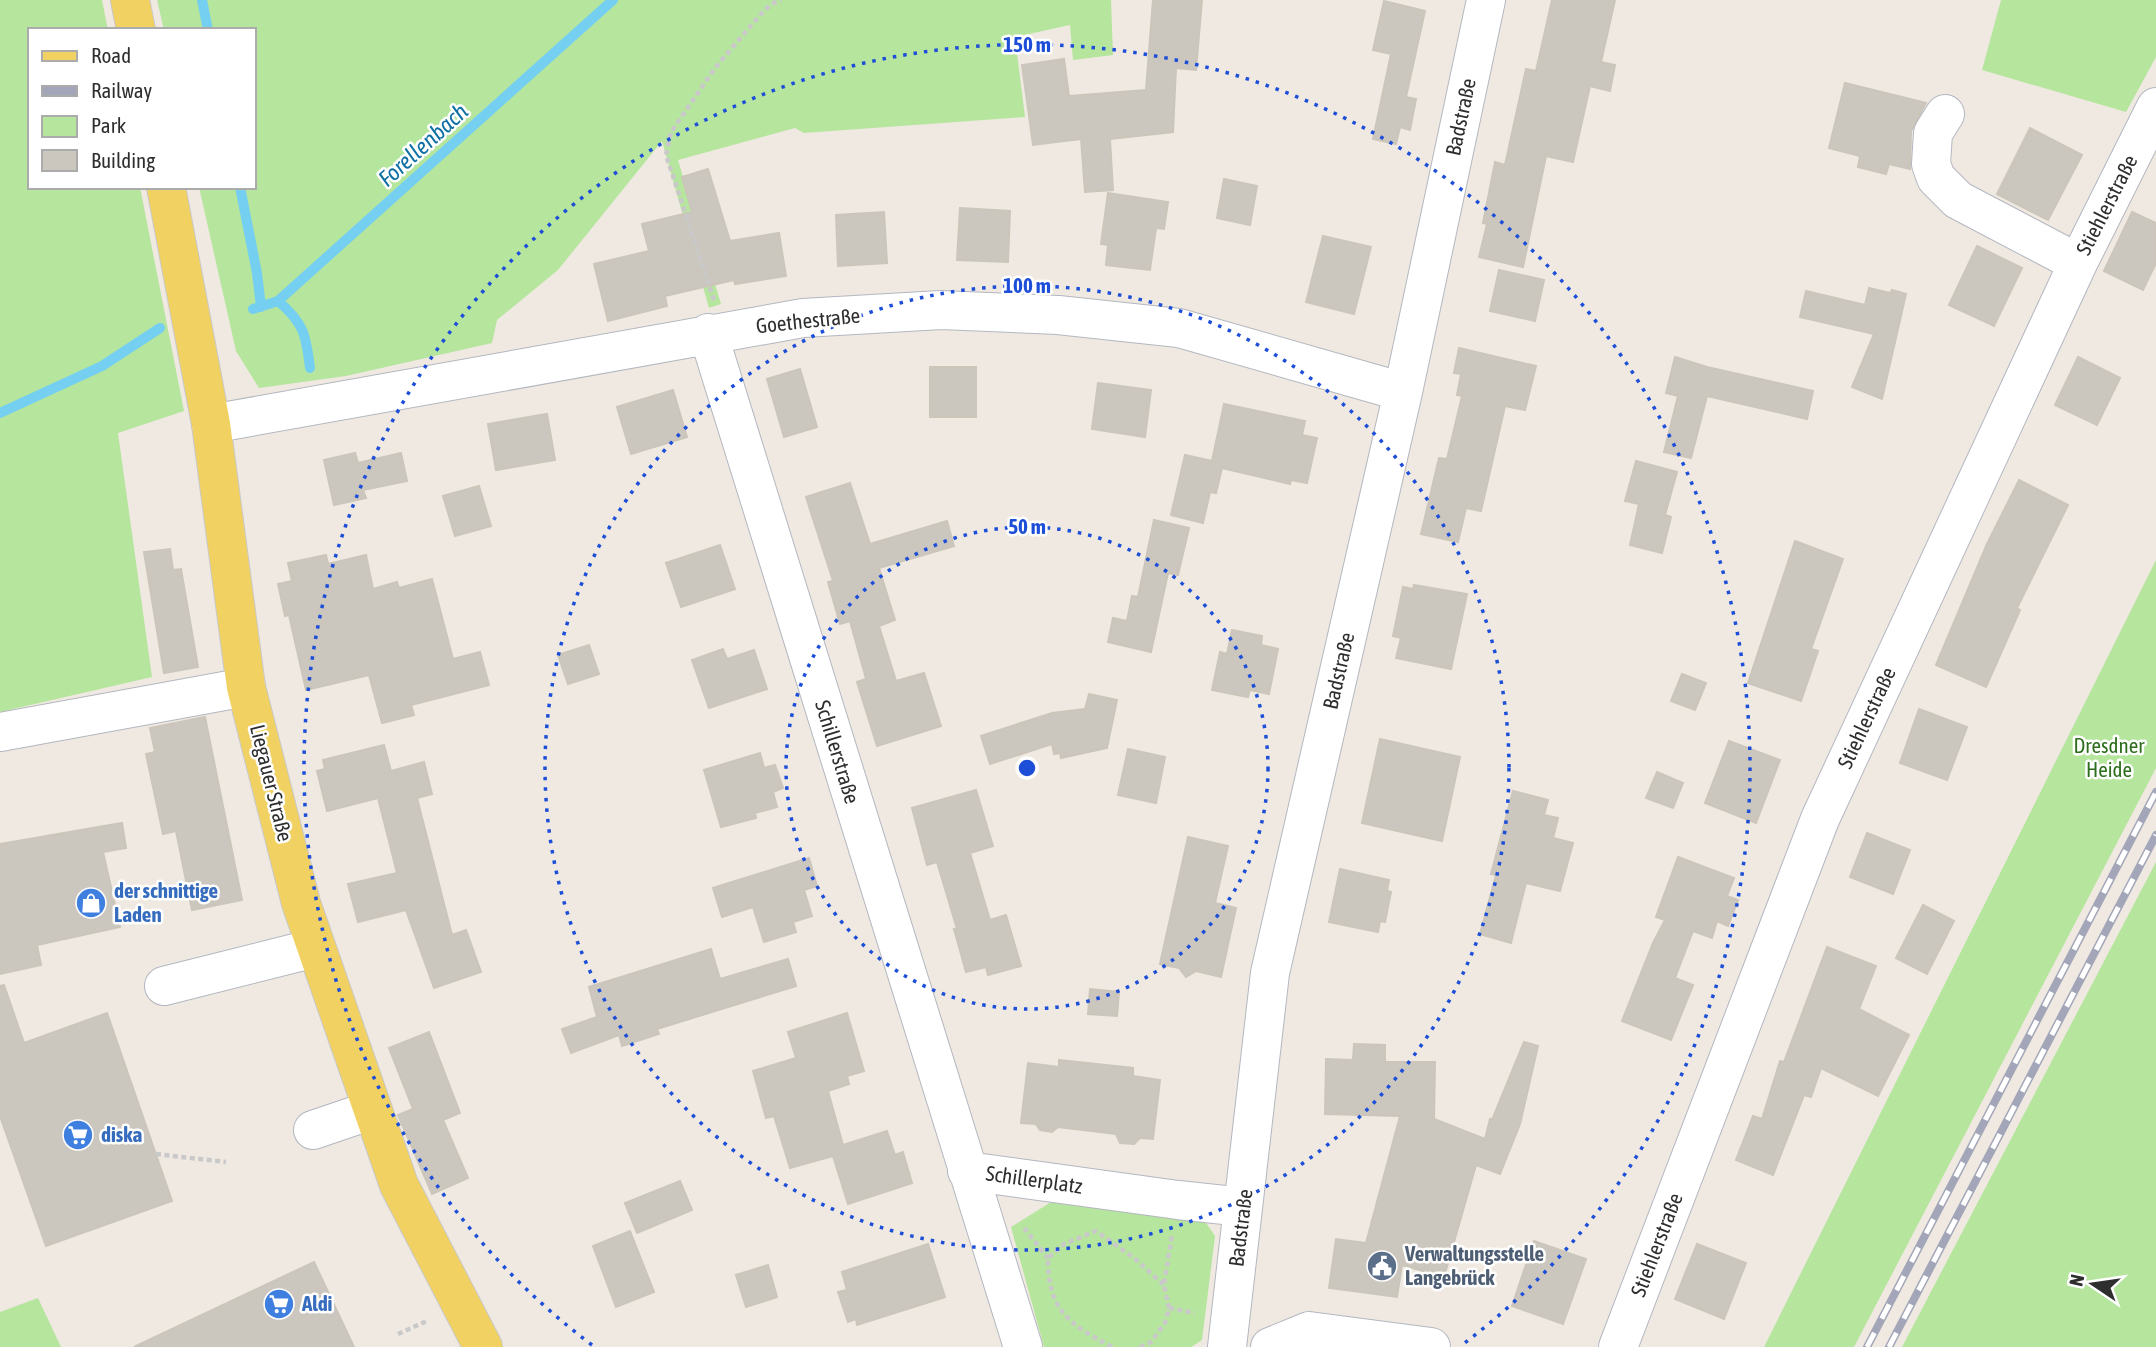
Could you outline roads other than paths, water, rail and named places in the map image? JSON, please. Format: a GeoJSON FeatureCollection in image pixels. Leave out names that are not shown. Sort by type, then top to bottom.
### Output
{"type":"FeatureCollection","features":[{"type":"Feature","properties":{"kind":"main road"},"geometry":{"type":"LineString","coordinates":[[130,0],[136,28]]}},
{"type":"Feature","properties":{"kind":"main road","name":"Liegauer Straße"},"geometry":{"type":"LineString","coordinates":[[166,189],[211,424],[246,687],[301,903],[399,1185],[483,1347]]}},
{"type":"Feature","properties":{"kind":"street","name":"Badstraße"},"geometry":{"type":"LineString","coordinates":[[1227,1347],[1270,973],[1403,392],[1486,0]]}},
{"type":"Feature","properties":{"kind":"street","name":"Stiehlerstraße"},"geometry":{"type":"LineString","coordinates":[[1618,1347],[1820,819],[2078,263],[2156,107]]}},
{"type":"Feature","properties":{"kind":"street"},"geometry":{"type":"LineString","coordinates":[[1945,114],[1933,133],[1931,164],[1936,178],[1958,200],[2078,263]]}},
{"type":"Feature","properties":{"kind":"street","name":"Goethestraße"},"geometry":{"type":"LineString","coordinates":[[211,424],[803,318],[941,310],[1058,315],[1179,328],[1403,392]]}},
{"type":"Feature","properties":{"kind":"street","name":"Schillerstraße"},"geometry":{"type":"LineString","coordinates":[[716,332],[967,1171]]}},
{"type":"Feature","properties":{"kind":"street"},"geometry":{"type":"LineString","coordinates":[[0,732],[246,687]]}},
{"type":"Feature","properties":{"kind":"street"},"geometry":{"type":"LineString","coordinates":[[164,986],[315,948]]}},
{"type":"Feature","properties":{"kind":"street"},"geometry":{"type":"LineString","coordinates":[[313,1130],[372,1110]]}},
{"type":"Feature","properties":{"kind":"street","name":"Schillerplatz"},"geometry":{"type":"LineString","coordinates":[[1023,1347],[967,1171],[1243,1207]]}},
{"type":"Feature","properties":{"kind":"street"},"geometry":{"type":"LineString","coordinates":[[1270,1347],[1309,1331],[1431,1347]]}},
{"type":"Feature","properties":{"kind":"waterway"},"geometry":{"type":"LineString","coordinates":[[202,0],[208,28]]}},
{"type":"Feature","properties":{"kind":"waterway","name":"Forellenbach"},"geometry":{"type":"LineString","coordinates":[[253,309],[278,301],[613,0]]}},
{"type":"Feature","properties":{"kind":"waterway"},"geometry":{"type":"LineString","coordinates":[[240,189],[261,307]]}},
{"type":"Feature","properties":{"kind":"waterway"},"geometry":{"type":"LineString","coordinates":[[278,301],[302,330],[310,368]]}},
{"type":"Feature","properties":{"kind":"waterway","name":"Forellenbach"},"geometry":{"type":"LineString","coordinates":[[0,413],[102,366],[160,328]]}},
{"type":"Feature","properties":{"kind":"railway"},"geometry":{"type":"LineString","coordinates":[[1867,1347],[2156,792]]}},
{"type":"Feature","properties":{"kind":"railway"},"geometry":{"type":"LineString","coordinates":[[1889,1347],[2156,835]]}},
{"type":"Feature","properties":{"kind":"place","name":"der schnittige Laden"},"geometry":{"type":"Point","coordinates":[91,903]}},
{"type":"Feature","properties":{"kind":"place","name":"diska"},"geometry":{"type":"Point","coordinates":[78,1135]}},
{"type":"Feature","properties":{"kind":"place","name":"Verwaltungsstelle Langebrück"},"geometry":{"type":"Point","coordinates":[1382,1266]}},
{"type":"Feature","properties":{"kind":"place","name":"Aldi"},"geometry":{"type":"Point","coordinates":[279,1304]}},
{"type":"Feature","properties":{"kind":"park label","name":"Dresdner Heide"},"geometry":{"type":"Point","coordinates":[2109,758]}}]}
